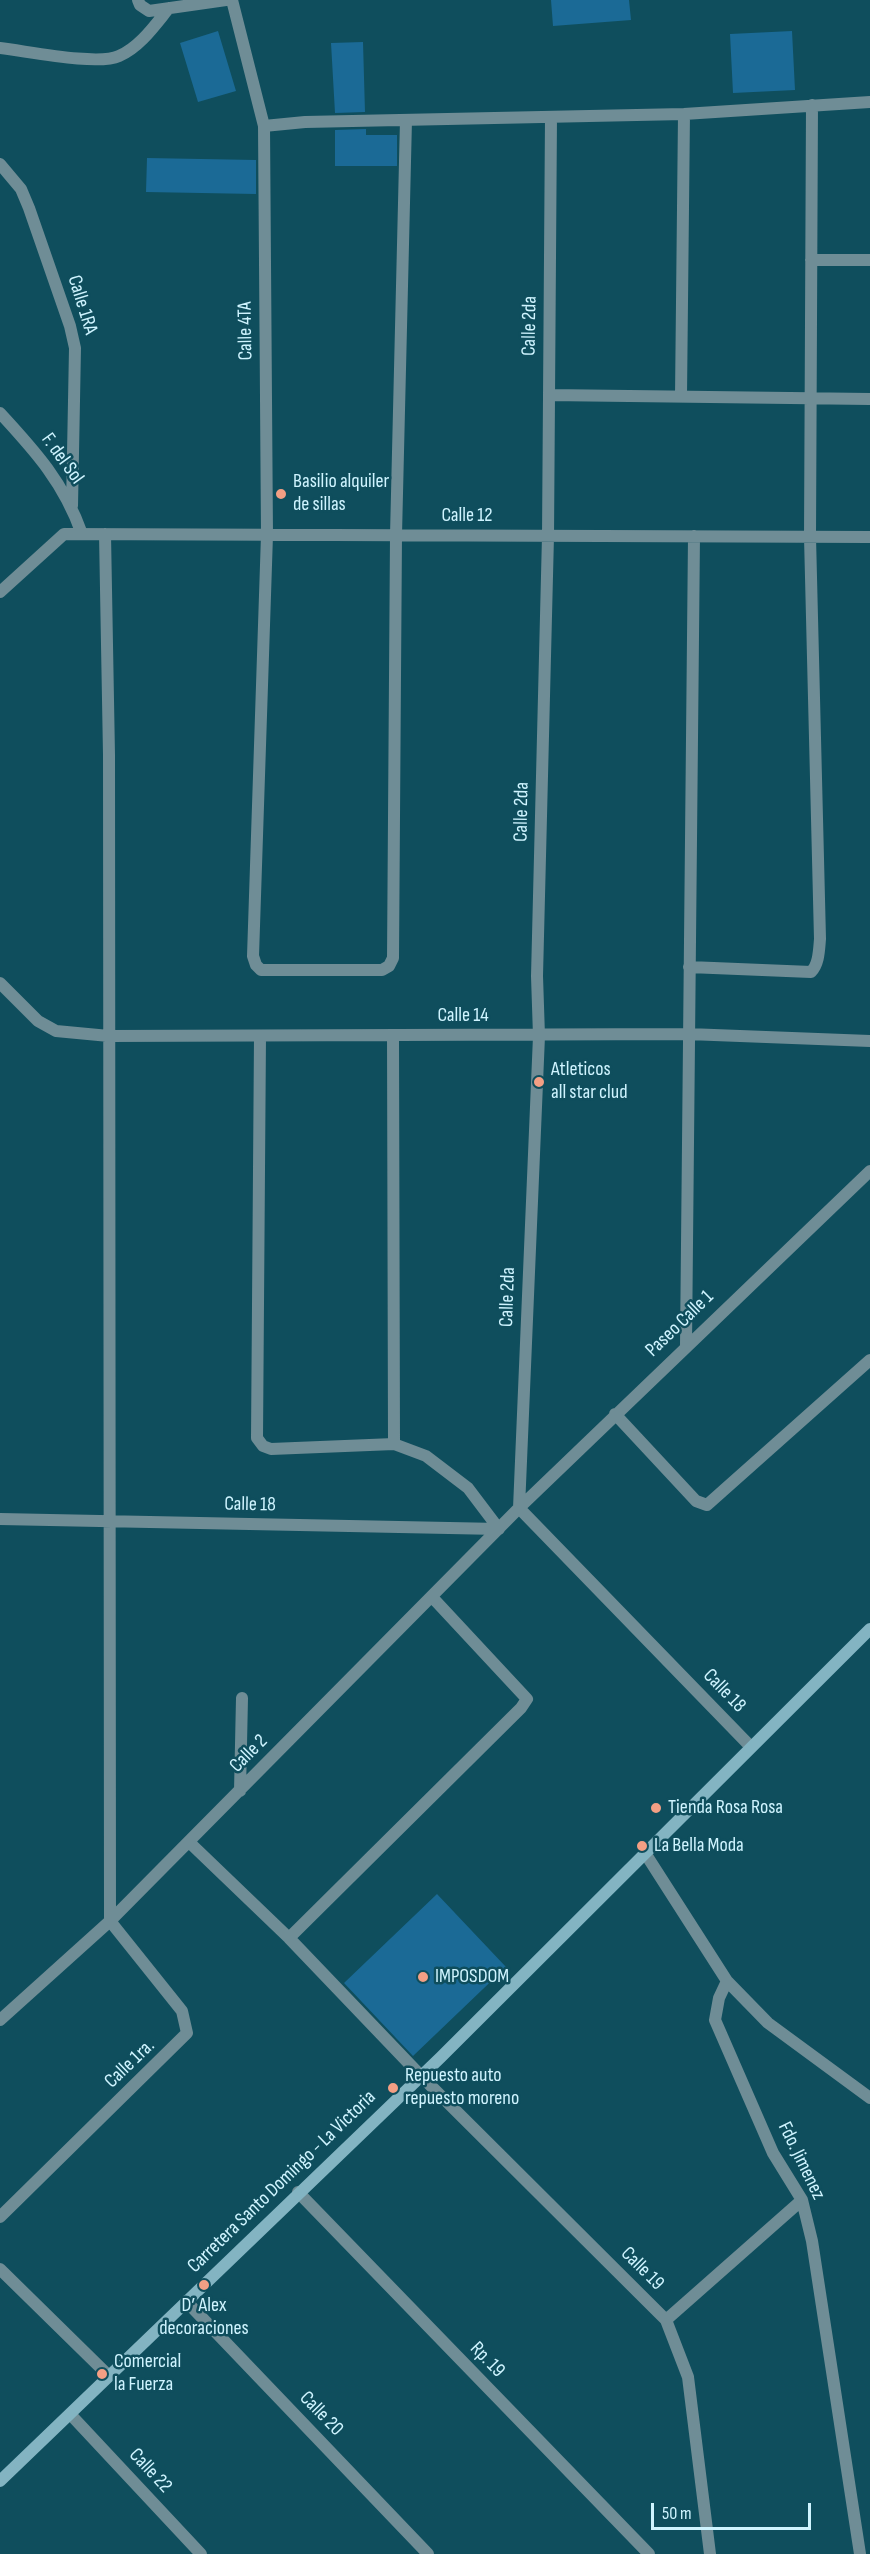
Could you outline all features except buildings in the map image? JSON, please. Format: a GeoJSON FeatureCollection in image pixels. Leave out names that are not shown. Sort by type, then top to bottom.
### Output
{"type":"FeatureCollection","features":[{"type":"Feature","properties":{"kind":"main road","name":"Carretera Santo Domingo - La Victoria"},"geometry":{"type":"LineString","coordinates":[[0,2481],[421,2076],[870,1629]]}},
{"type":"Feature","properties":{"kind":"street"},"geometry":{"type":"LineString","coordinates":[[138,0],[149,11],[226,0]]}},
{"type":"Feature","properties":{"kind":"street","name":"Calle 4TA"},"geometry":{"type":"LineString","coordinates":[[232,0],[264,126],[267,535],[253,956],[261,970],[382,970],[389,966],[393,958],[396,535]]}},
{"type":"Feature","properties":{"kind":"street"},"geometry":{"type":"LineString","coordinates":[[0,48],[101,60],[119,56],[143,40],[169,8]]}},
{"type":"Feature","properties":{"kind":"street"},"geometry":{"type":"LineString","coordinates":[[264,126],[304,122],[684,114],[870,102]]}},
{"type":"Feature","properties":{"kind":"street"},"geometry":{"type":"LineString","coordinates":[[689,967],[811,972],[816,967],[820,939],[810,537],[812,105]]}},
{"type":"Feature","properties":{"kind":"street"},"geometry":{"type":"LineString","coordinates":[[681,396],[684,114]]}},
{"type":"Feature","properties":{"kind":"street","name":"Calle 2da"},"geometry":{"type":"LineString","coordinates":[[519,1508],[539,1036],[537,976],[548,536],[551,117]]}},
{"type":"Feature","properties":{"kind":"street"},"geometry":{"type":"LineString","coordinates":[[396,535],[406,120]]}},
{"type":"Feature","properties":{"kind":"street","name":"Calle 1RA"},"geometry":{"type":"LineString","coordinates":[[0,164],[21,189],[29,208],[70,326],[75,348],[72,506]]}},
{"type":"Feature","properties":{"kind":"street"},"geometry":{"type":"LineString","coordinates":[[811,260],[870,260]]}},
{"type":"Feature","properties":{"kind":"street"},"geometry":{"type":"LineString","coordinates":[[549,395],[870,399]]}},
{"type":"Feature","properties":{"kind":"street","name":"F. del Sol"},"geometry":{"type":"LineString","coordinates":[[0,413],[50,469],[72,506],[82,534]]}},
{"type":"Feature","properties":{"kind":"street","name":"Calle 12"},"geometry":{"type":"LineString","coordinates":[[0,592],[64,534],[870,537]]}},
{"type":"Feature","properties":{"kind":"street"},"geometry":{"type":"LineString","coordinates":[[105,534],[109,755],[110,1922]]}},
{"type":"Feature","properties":{"kind":"street"},"geometry":{"type":"LineString","coordinates":[[686,1345],[690,1128],[688,1034],[693,536]]}},
{"type":"Feature","properties":{"kind":"street","name":"Calle 14"},"geometry":{"type":"LineString","coordinates":[[2,989],[38,1021],[56,1031],[109,1036],[688,1034],[870,1041]]}},
{"type":"Feature","properties":{"kind":"street"},"geometry":{"type":"LineString","coordinates":[[393,1035],[394,1444]]}},
{"type":"Feature","properties":{"kind":"street"},"geometry":{"type":"LineString","coordinates":[[260,1036],[258,1438],[263,1446],[271,1449],[394,1444],[426,1456],[468,1488],[499,1529]]}},
{"type":"Feature","properties":{"kind":"street","name":"Paseo Calle 1"},"geometry":{"type":"LineString","coordinates":[[519,1508],[686,1345],[870,1171]]}},
{"type":"Feature","properties":{"kind":"street"},"geometry":{"type":"LineString","coordinates":[[615,1414],[696,1501],[707,1505],[870,1360]]}},
{"type":"Feature","properties":{"kind":"street","name":"Calle 2"},"geometry":{"type":"LineString","coordinates":[[0,2020],[110,1922],[519,1508]]}},
{"type":"Feature","properties":{"kind":"street","name":"Calle 18"},"geometry":{"type":"LineString","coordinates":[[519,1508],[751,1747]]}},
{"type":"Feature","properties":{"kind":"street","name":"Calle 18"},"geometry":{"type":"LineString","coordinates":[[0,1519],[499,1529]]}},
{"type":"Feature","properties":{"kind":"street"},"geometry":{"type":"LineString","coordinates":[[289,1938],[521,1708],[527,1698],[432,1597]]}},
{"type":"Feature","properties":{"kind":"street"},"geometry":{"type":"LineString","coordinates":[[240,1791],[242,1698]]}},
{"type":"Feature","properties":{"kind":"street","name":"Calle 19"},"geometry":{"type":"LineString","coordinates":[[189,1842],[289,1938],[421,2076],[666,2320],[688,2377],[710,2554]]}},
{"type":"Feature","properties":{"kind":"street"},"geometry":{"type":"LineString","coordinates":[[645,1853],[727,1981],[768,2023],[870,2098]]}},
{"type":"Feature","properties":{"kind":"street","name":"Calle 1ra."},"geometry":{"type":"LineString","coordinates":[[0,2217],[186,2033],[182,2011],[110,1922]]}},
{"type":"Feature","properties":{"kind":"street","name":"Fdo. Jimenez"},"geometry":{"type":"LineString","coordinates":[[727,1981],[719,1998],[715,2020],[773,2153],[802,2200],[812,2241],[860,2554]]}},
{"type":"Feature","properties":{"kind":"street","name":"Rp. 19"},"geometry":{"type":"LineString","coordinates":[[298,2192],[649,2554]]}},
{"type":"Feature","properties":{"kind":"street"},"geometry":{"type":"LineString","coordinates":[[666,2320],[802,2200]]}},
{"type":"Feature","properties":{"kind":"street"},"geometry":{"type":"LineString","coordinates":[[0,2269],[109,2376]]}},
{"type":"Feature","properties":{"kind":"street","name":"Calle 20"},"geometry":{"type":"LineString","coordinates":[[186,2301],[428,2554]]}},
{"type":"Feature","properties":{"kind":"street","name":"Calle 22"},"geometry":{"type":"LineString","coordinates":[[71,2415],[201,2554]]}},
{"type":"Feature","properties":{"kind":"place","name":"Basilio alquiler de sillas"},"geometry":{"type":"Point","coordinates":[281,494]}},
{"type":"Feature","properties":{"kind":"place","name":"Atleticos all star clud"},"geometry":{"type":"Point","coordinates":[539,1082]}},
{"type":"Feature","properties":{"kind":"place","name":"Tienda Rosa Rosa"},"geometry":{"type":"Point","coordinates":[656,1808]}},
{"type":"Feature","properties":{"kind":"place","name":"La Bella Moda"},"geometry":{"type":"Point","coordinates":[642,1846]}},
{"type":"Feature","properties":{"kind":"place","name":"IMPOSDOM"},"geometry":{"type":"Point","coordinates":[423,1977]}},
{"type":"Feature","properties":{"kind":"place","name":"Repuesto auto repuesto moreno"},"geometry":{"type":"Point","coordinates":[393,2088]}},
{"type":"Feature","properties":{"kind":"place","name":"D’ Alex decoraciones"},"geometry":{"type":"Point","coordinates":[204,2285]}},
{"type":"Feature","properties":{"kind":"place","name":"Comercial la Fuerza"},"geometry":{"type":"Point","coordinates":[102,2374]}}]}
